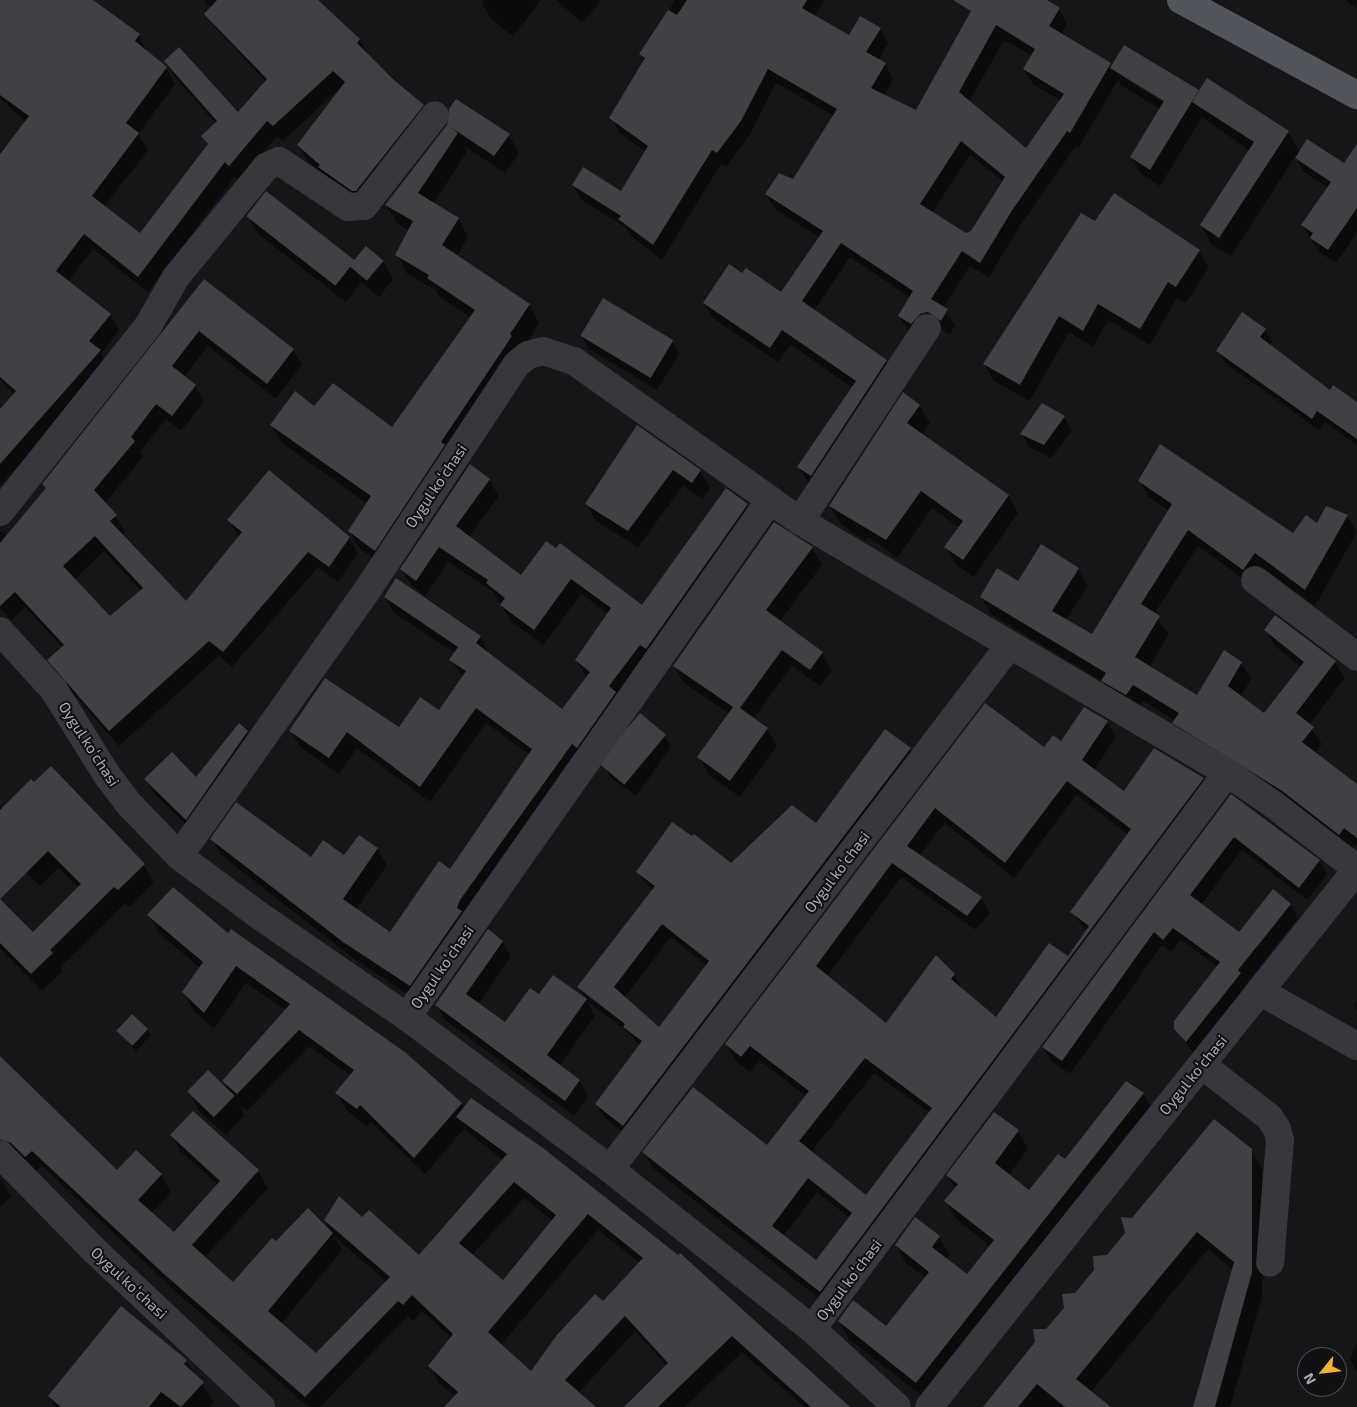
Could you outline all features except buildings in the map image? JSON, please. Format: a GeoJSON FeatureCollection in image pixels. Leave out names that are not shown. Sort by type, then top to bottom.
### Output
{"type":"FeatureCollection","features":[{"type":"Feature","properties":{"kind":"main road"},"geometry":{"type":"LineString","coordinates":[[1181,0],[1357,96]]}},
{"type":"Feature","properties":{"kind":"street"},"geometry":{"type":"LineString","coordinates":[[0,512],[148,326],[176,277],[266,167],[279,161],[348,207],[364,206],[435,115]]}},
{"type":"Feature","properties":{"kind":"street"},"geometry":{"type":"LineString","coordinates":[[800,521],[927,328]]}},
{"type":"Feature","properties":{"kind":"street","name":"Oygul koʻchasi"},"geometry":{"type":"LineString","coordinates":[[179,856],[368,589],[517,364],[528,355],[543,351],[574,360],[800,521],[1227,773],[1273,804],[1357,869],[929,1407]]}},
{"type":"Feature","properties":{"kind":"street","name":"Oygul koʻchasi"},"geometry":{"type":"LineString","coordinates":[[407,1017],[770,500]]}},
{"type":"Feature","properties":{"kind":"street"},"geometry":{"type":"LineString","coordinates":[[1255,580],[1357,657]]}},
{"type":"Feature","properties":{"kind":"street","name":"Oygul koʻchasi"},"geometry":{"type":"LineString","coordinates":[[0,631],[54,690],[107,775],[130,805],[179,856],[257,914],[407,1017],[610,1169],[812,1329],[897,1407]]}},
{"type":"Feature","properties":{"kind":"street","name":"Oygul koʻchasi"},"geometry":{"type":"LineString","coordinates":[[610,1169],[1009,646]]}},
{"type":"Feature","properties":{"kind":"street","name":"Oygul koʻchasi"},"geometry":{"type":"LineString","coordinates":[[812,1329],[1227,773]]}},
{"type":"Feature","properties":{"kind":"street"},"geometry":{"type":"LineString","coordinates":[[1261,992],[1357,1046]]}},
{"type":"Feature","properties":{"kind":"street"},"geometry":{"type":"LineString","coordinates":[[1202,1064],[1269,1117],[1277,1129],[1280,1140],[1270,1263]]}},
{"type":"Feature","properties":{"kind":"street","name":"Oygul koʻchasi"},"geometry":{"type":"LineString","coordinates":[[0,1154],[95,1251],[261,1407]]}}]}
